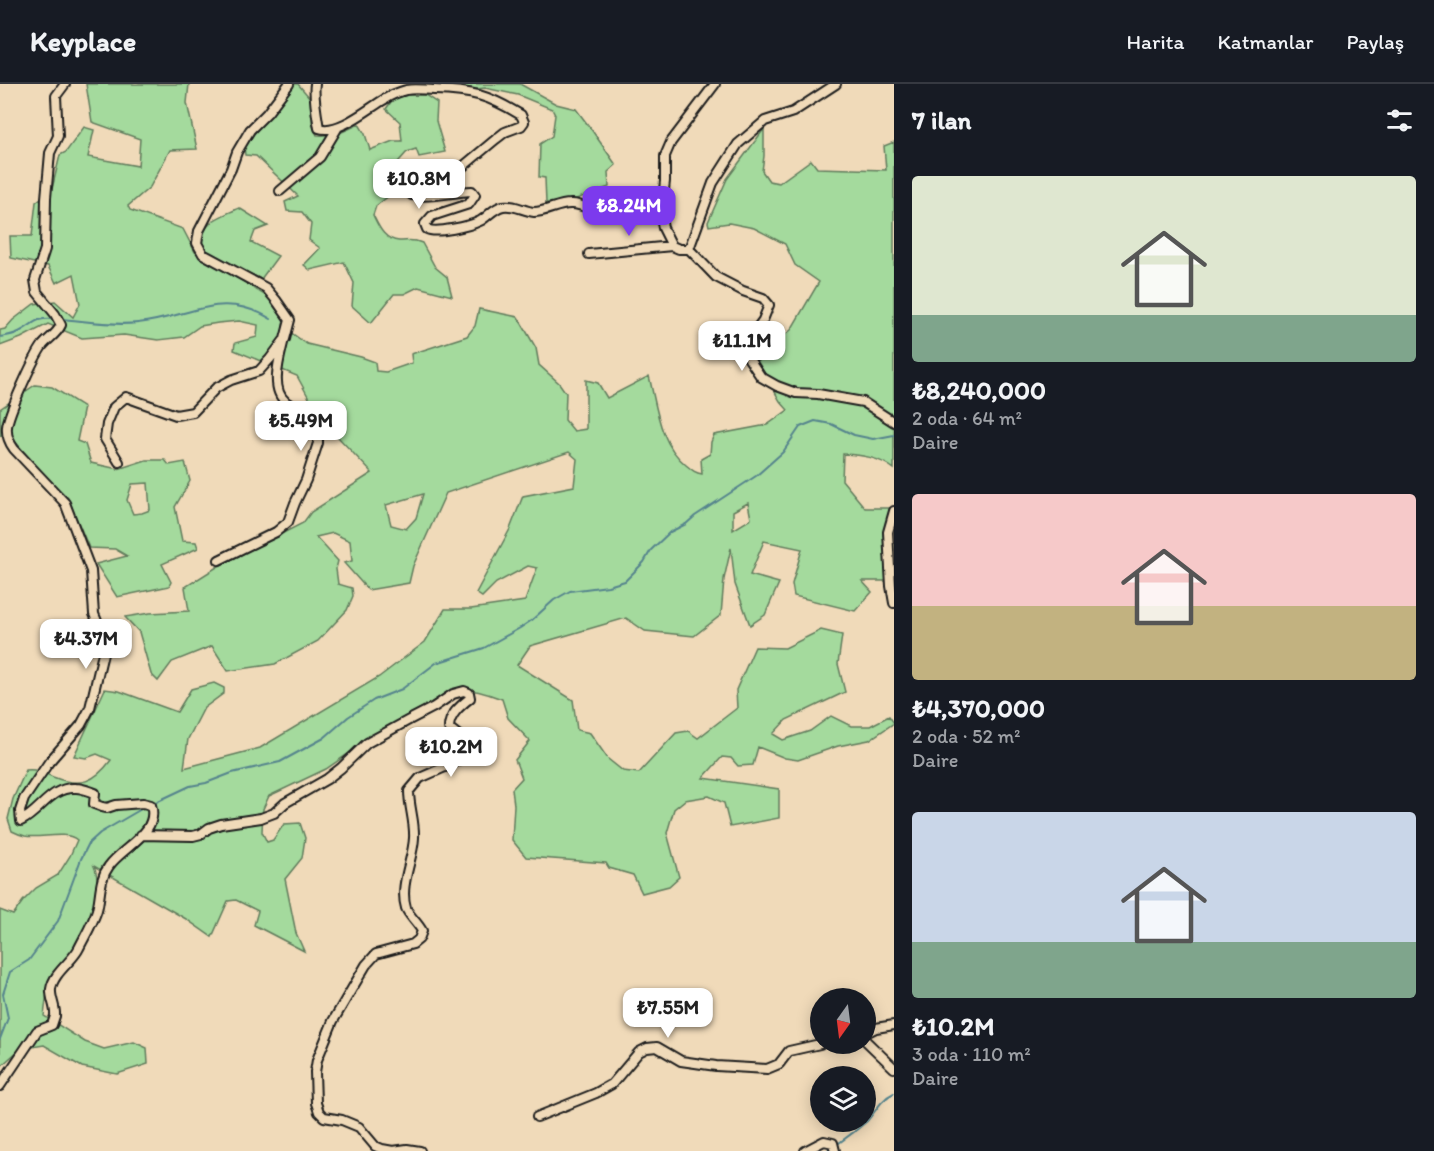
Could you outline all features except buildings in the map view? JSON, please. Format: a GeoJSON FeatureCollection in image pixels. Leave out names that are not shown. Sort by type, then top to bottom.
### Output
{"type":"FeatureCollection","features":[{"type":"Feature","properties":{"kind":"street"},"geometry":{"type":"LineString","coordinates":[[0,1086],[37,1031],[52,1024],[55,1014],[51,988],[61,969],[77,952],[97,911],[102,882],[109,866],[149,827],[153,813],[151,805],[143,803],[102,807],[94,804],[95,793],[77,788],[63,789],[51,795],[21,821],[20,811],[24,799],[49,762],[81,725],[90,708],[105,645],[94,614],[91,571],[65,503],[14,449],[8,440],[7,433],[7,427],[33,361],[42,346],[58,331],[61,325],[37,292],[35,280],[45,249],[50,153],[58,136],[56,96],[65,84]]}},
{"type":"Feature","properties":{"kind":"street"},"geometry":{"type":"LineString","coordinates":[[219,560],[276,532],[288,522],[294,503],[306,480],[318,443],[318,425],[313,413],[285,402],[277,387],[277,375],[290,320],[266,288],[203,254],[197,243],[199,231],[231,169],[237,152],[250,130],[267,113],[289,84]]}},
{"type":"Feature","properties":{"kind":"street"},"geometry":{"type":"LineString","coordinates":[[315,84],[314,91],[321,130],[338,127],[369,111],[382,100],[409,89],[470,92],[489,97],[521,115],[524,122],[521,126],[505,132],[460,170],[427,187],[408,190],[412,195],[420,196],[472,191],[475,195],[469,204],[432,216],[425,224],[432,232],[482,220],[489,212],[502,206],[516,206],[535,212],[572,203],[600,213],[626,214],[659,207]]}},
{"type":"Feature","properties":{"kind":"street"},"geometry":{"type":"LineString","coordinates":[[672,246],[663,228],[659,207],[663,199],[665,156],[671,142],[715,84]]}},
{"type":"Feature","properties":{"kind":"street"},"geometry":{"type":"LineString","coordinates":[[689,249],[713,183],[738,144],[765,121],[793,112],[836,84]]}},
{"type":"Feature","properties":{"kind":"street"},"geometry":{"type":"LineString","coordinates":[[280,191],[320,157],[338,127]]}},
{"type":"Feature","properties":{"kind":"street"},"geometry":{"type":"LineString","coordinates":[[589,254],[672,246],[689,249],[716,277],[763,298],[769,305],[763,320],[750,338],[749,359],[760,377],[796,393],[818,394],[863,402],[894,422]]}},
{"type":"Feature","properties":{"kind":"street"},"geometry":{"type":"LineString","coordinates":[[119,462],[105,439],[107,424],[114,407],[126,397],[176,415],[193,412],[216,388],[231,380],[259,371],[285,339]]}},
{"type":"Feature","properties":{"kind":"street"},"geometry":{"type":"LineString","coordinates":[[894,511],[888,532],[894,603]]}},
{"type":"Feature","properties":{"kind":"street"},"geometry":{"type":"LineString","coordinates":[[141,835],[193,837],[221,824],[261,818],[274,813],[285,803],[327,779],[368,743],[435,707],[453,694],[464,691],[469,693],[470,698],[451,717],[449,728],[467,743],[469,746],[467,755],[420,778],[409,791],[414,836],[404,896],[406,910],[422,931],[419,939],[413,944],[376,954],[366,965],[333,1021],[317,1060],[315,1072],[316,1103],[319,1112],[324,1117],[342,1120],[359,1127],[375,1146],[382,1149],[420,1151]]}},
{"type":"Feature","properties":{"kind":"street"},"geometry":{"type":"LineString","coordinates":[[876,1028],[894,1025]]}},
{"type":"Feature","properties":{"kind":"street"},"geometry":{"type":"LineString","coordinates":[[537,1117],[596,1094],[612,1084],[639,1052],[647,1048],[657,1047],[681,1060],[716,1066],[767,1069],[779,1064],[789,1051],[810,1046]]}},
{"type":"Feature","properties":{"kind":"street"},"geometry":{"type":"LineString","coordinates":[[876,1051],[894,1068]]}},
{"type":"Feature","properties":{"kind":"street"},"geometry":{"type":"LineString","coordinates":[[805,1151],[824,1141],[833,1143],[835,1151]]}},
{"type":"Feature","properties":{"kind":"green space"},"geometry":{"type":"Polygon","coordinates":[[[86,84],[189,84],[187,103],[197,149],[170,150],[150,187],[128,206],[130,210],[183,229],[195,252],[268,297],[284,317],[283,327],[307,344],[361,357],[375,362],[376,371],[386,372],[412,363],[411,354],[467,336],[475,326],[479,309],[518,317],[536,348],[539,365],[559,383],[566,393],[565,420],[574,431],[586,429],[586,380],[598,383],[607,398],[649,376],[660,424],[670,446],[686,465],[702,474],[701,459],[710,454],[714,435],[767,425],[788,410],[780,401],[757,360],[756,346],[769,347],[791,330],[819,282],[795,265],[785,244],[754,228],[729,223],[709,226],[708,222],[727,179],[764,129],[762,171],[769,181],[779,183],[811,160],[817,168],[886,170],[884,146],[894,142],[894,469],[876,459],[843,454],[842,480],[865,508],[890,508],[883,535],[885,544],[894,545],[894,581],[862,581],[872,592],[855,611],[794,596],[792,584],[802,549],[764,541],[750,575],[779,583],[765,615],[750,625],[735,584],[731,548],[724,579],[721,615],[694,636],[645,631],[626,618],[530,646],[517,665],[573,700],[577,730],[590,733],[608,759],[623,771],[639,773],[676,733],[688,731],[698,738],[737,708],[736,690],[755,647],[785,648],[821,630],[842,635],[838,664],[845,692],[786,720],[773,734],[783,740],[810,731],[831,716],[851,726],[870,726],[889,716],[894,723],[869,740],[838,746],[798,760],[785,758],[758,747],[753,765],[738,766],[731,758],[722,757],[703,778],[779,789],[779,818],[730,827],[724,803],[709,796],[685,800],[674,809],[667,833],[679,877],[669,886],[642,893],[633,875],[609,868],[606,863],[526,857],[512,840],[514,805],[512,789],[522,778],[515,760],[530,741],[508,718],[502,699],[479,691],[455,689],[381,731],[326,769],[269,796],[263,809],[262,832],[267,842],[273,840],[284,824],[300,823],[305,838],[302,858],[285,879],[296,933],[304,951],[254,925],[258,911],[236,900],[228,901],[212,937],[186,919],[94,866],[97,886],[88,924],[77,946],[57,969],[51,980],[44,1016],[85,1042],[104,1049],[134,1042],[147,1048],[148,1064],[117,1074],[82,1067],[44,1045],[20,1049],[0,1067],[0,910],[13,915],[36,888],[58,875],[77,840],[60,835],[31,837],[12,831],[8,819],[13,799],[26,770],[37,770],[63,780],[79,782],[93,778],[105,767],[111,760],[97,754],[86,758],[74,756],[105,689],[119,691],[177,712],[191,689],[214,683],[224,688],[224,693],[204,708],[188,739],[184,768],[260,748],[379,677],[425,642],[445,609],[471,609],[525,601],[537,568],[528,566],[496,583],[482,597],[476,593],[510,529],[523,496],[574,486],[577,459],[569,452],[446,493],[413,566],[409,583],[368,590],[344,563],[352,561],[350,541],[333,533],[316,537],[338,561],[336,569],[338,584],[352,588],[353,596],[347,610],[318,641],[275,664],[228,671],[212,646],[172,662],[158,681],[151,674],[139,632],[125,617],[189,611],[185,587],[217,567],[303,523],[311,512],[372,473],[338,437],[327,431],[297,376],[234,350],[235,343],[257,337],[258,325],[239,321],[218,323],[200,326],[184,337],[158,340],[124,335],[82,338],[48,324],[0,346],[0,330],[5,329],[34,304],[55,301],[73,317],[80,304],[74,274],[56,283],[48,266],[11,258],[10,236],[32,236],[36,202],[52,189],[60,155],[66,152],[84,127],[94,130],[88,157],[138,166],[140,139],[92,122],[86,84]],[[423,494],[386,505],[391,525],[406,529],[416,518],[423,494]],[[748,503],[733,511],[733,530],[751,519],[748,503]]]}},
{"type":"Feature","properties":{"kind":"green space"},"geometry":{"type":"Polygon","coordinates":[[[295,84],[298,84],[310,98],[313,108],[312,124],[317,135],[339,133],[359,124],[370,150],[393,141],[402,141],[400,122],[386,109],[393,99],[407,95],[425,95],[437,103],[436,121],[445,152],[419,157],[416,149],[407,152],[384,178],[386,186],[398,184],[399,188],[376,206],[373,215],[377,224],[389,238],[422,243],[435,267],[447,277],[452,296],[418,287],[404,294],[394,294],[371,323],[352,306],[354,283],[344,262],[310,270],[304,265],[320,248],[309,240],[311,224],[302,212],[287,211],[285,202],[298,196],[256,156],[245,155],[244,146],[295,84]]]}},
{"type":"Feature","properties":{"kind":"green space"},"geometry":{"type":"Polygon","coordinates":[[[439,84],[520,84],[556,104],[576,109],[616,165],[608,172],[609,187],[571,201],[546,203],[545,178],[539,177],[540,144],[552,136],[555,115],[552,109],[518,95],[485,88],[439,84]]]}},
{"type":"Feature","properties":{"kind":"green space"},"geometry":{"type":"Polygon","coordinates":[[[239,208],[268,226],[255,231],[251,242],[278,256],[261,279],[216,257],[206,250],[202,242],[203,234],[213,221],[239,208]]]}},
{"type":"Feature","properties":{"kind":"green space"},"geometry":{"type":"Polygon","coordinates":[[[35,385],[52,387],[84,407],[77,441],[85,444],[91,463],[118,469],[146,460],[165,460],[169,465],[185,462],[190,481],[175,507],[182,541],[196,542],[198,548],[162,564],[171,582],[169,586],[117,597],[96,564],[127,556],[115,549],[89,548],[68,498],[44,475],[13,439],[0,436],[0,409],[35,385]],[[148,483],[132,484],[127,500],[133,514],[150,510],[148,483]]]}},
{"type":"Feature","properties":{"kind":"waterway"},"geometry":{"type":"LineString","coordinates":[[60,319],[129,324],[220,305],[253,310],[271,319]]}},
{"type":"Feature","properties":{"kind":"waterway"},"geometry":{"type":"LineString","coordinates":[[0,337],[17,333],[39,320],[55,319]]}},
{"type":"Feature","properties":{"kind":"waterway"},"geometry":{"type":"LineString","coordinates":[[156,802],[190,786],[280,762],[324,738],[348,717],[374,700],[402,689],[436,663],[484,648],[520,628],[554,600],[570,591],[608,586],[625,581],[644,562],[651,550],[670,532],[686,524],[756,476],[783,452],[800,427],[815,421],[831,424],[854,435],[873,439],[894,435]]}},
{"type":"Feature","properties":{"kind":"waterway"},"geometry":{"type":"LineString","coordinates":[[0,1039],[8,1018],[3,994],[10,972],[29,960],[58,921],[89,843],[100,833],[143,808]]}},
{"type":"Feature","properties":{"kind":"waterway"},"geometry":{"type":"LineString","coordinates":[[839,1143],[867,1121],[882,1102],[894,1093]]}}]}
